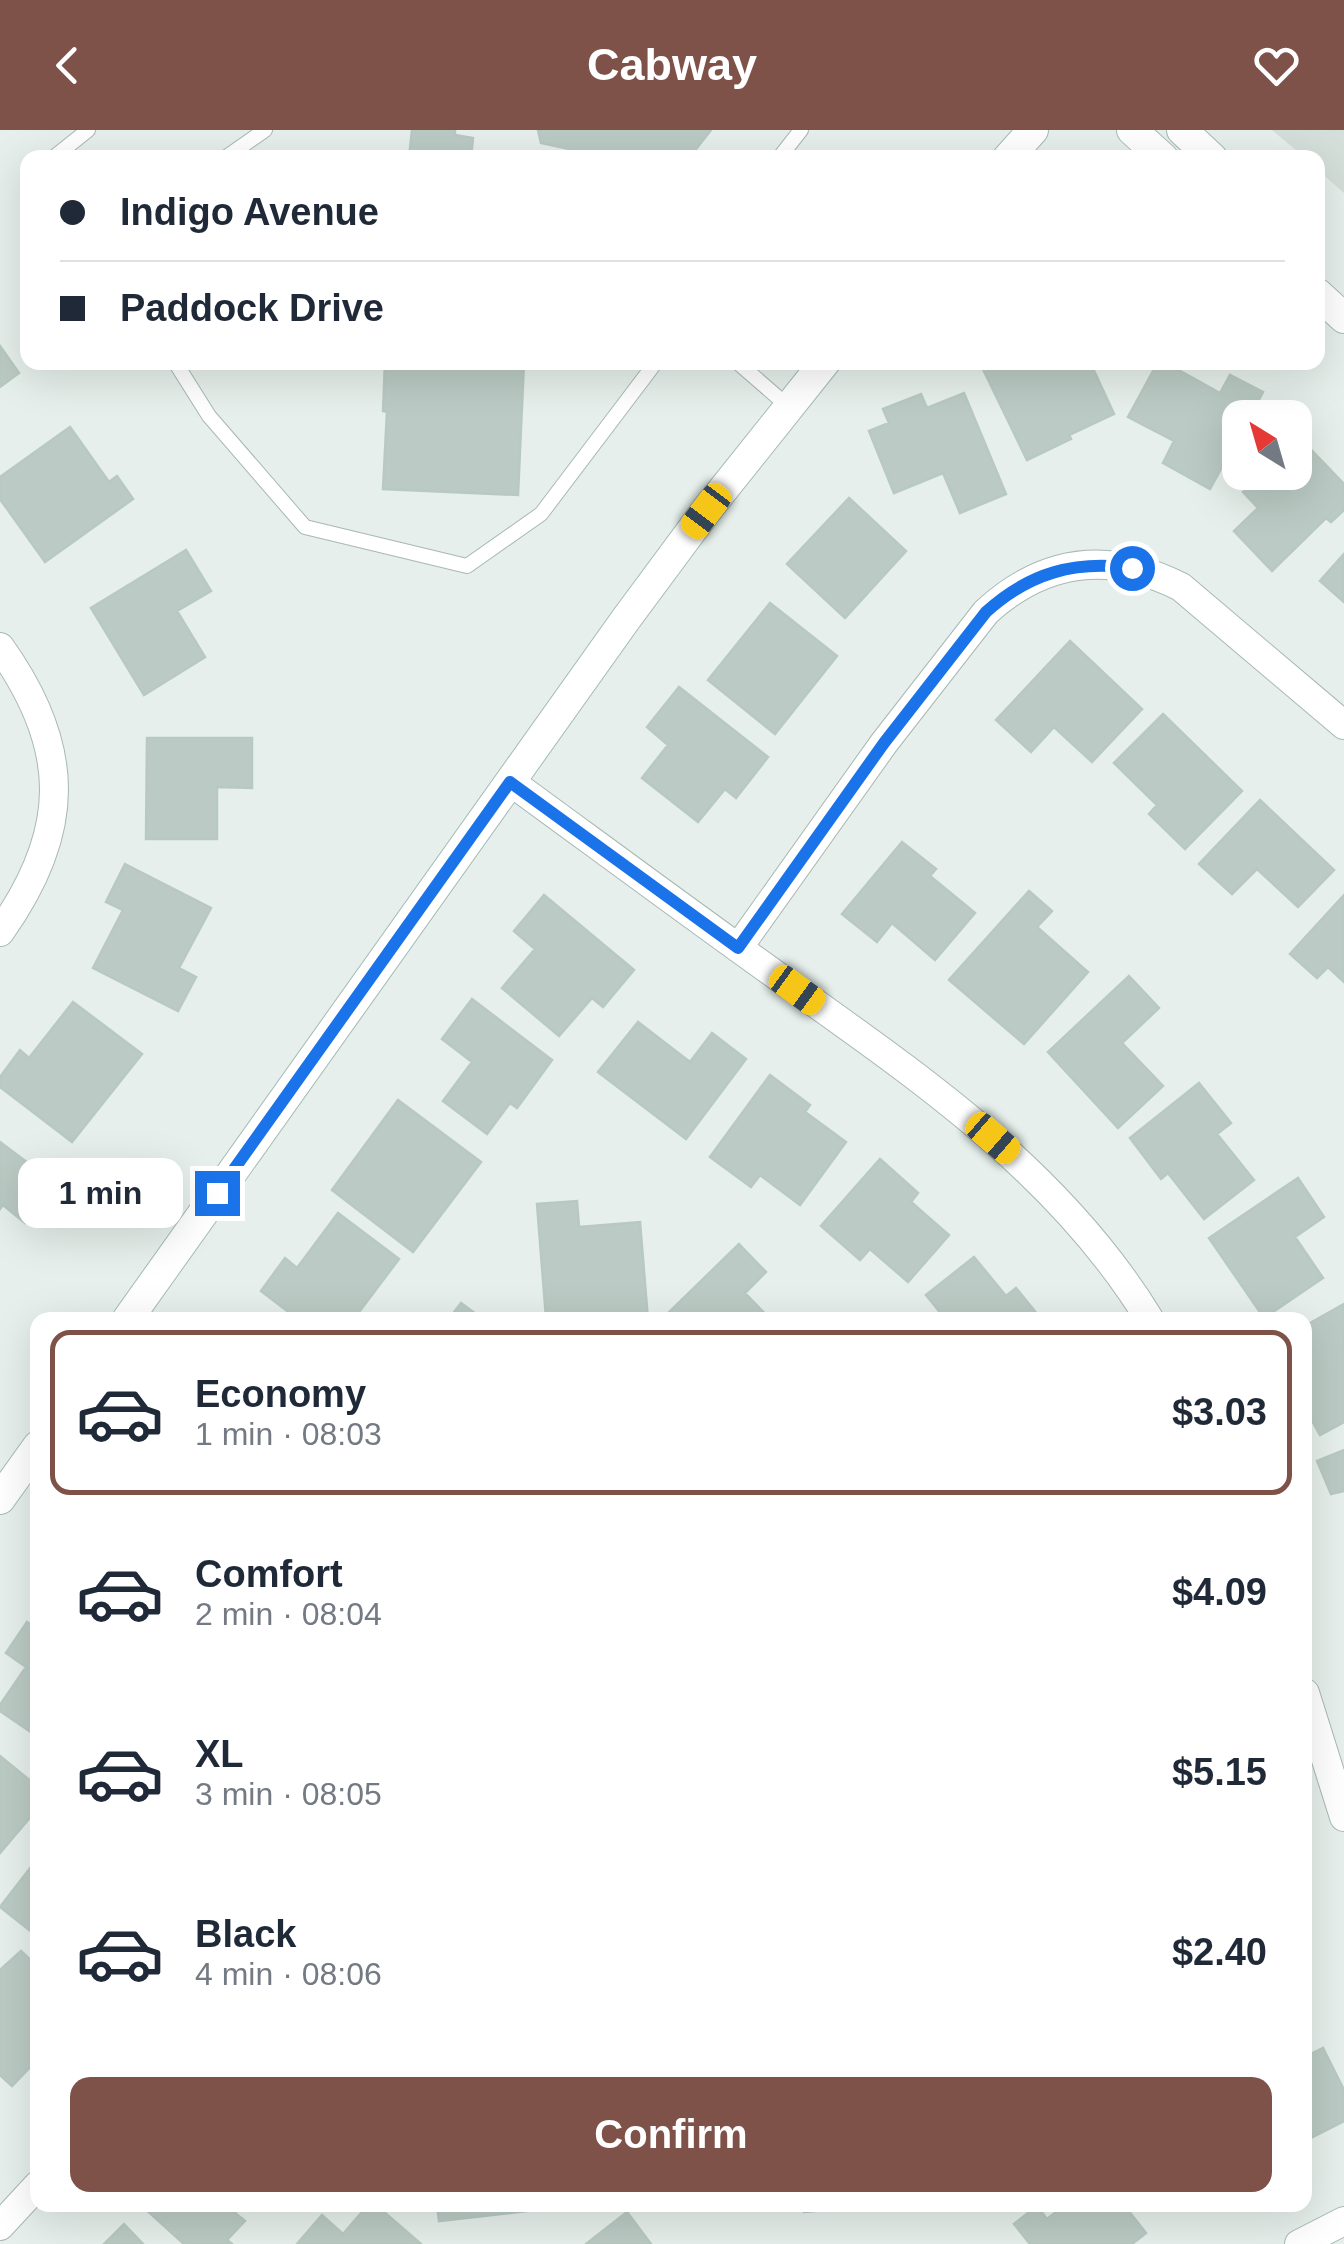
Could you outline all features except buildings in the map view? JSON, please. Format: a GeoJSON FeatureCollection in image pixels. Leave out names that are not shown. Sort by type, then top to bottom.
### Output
{"type":"FeatureCollection","features":[{"type":"Feature","properties":{"kind":"street"},"geometry":{"type":"LineString","coordinates":[[1015,150],[1033,130]]}},
{"type":"Feature","properties":{"kind":"street"},"geometry":{"type":"LineString","coordinates":[[1132,130],[1154,150]]}},
{"type":"Feature","properties":{"kind":"street"},"geometry":{"type":"LineString","coordinates":[[1182,130],[1203,150]]}},
{"type":"Feature","properties":{"kind":"street"},"geometry":{"type":"LineString","coordinates":[[1325,300],[1344,318]]}},
{"type":"Feature","properties":{"kind":"street"},"geometry":{"type":"LineString","coordinates":[[133,1312],[706,511],[819,370]]}},
{"type":"Feature","properties":{"kind":"street"},"geometry":{"type":"LineString","coordinates":[[738,948],[884,743],[986,612],[1017,587],[1053,571],[1106,564],[1158,576],[1180,588],[1344,726]]}},
{"type":"Feature","properties":{"kind":"street"},"geometry":{"type":"LineString","coordinates":[[0,648],[30,693],[40,716],[53,765],[54,791],[50,829],[40,866],[0,932]]}},
{"type":"Feature","properties":{"kind":"street"},"geometry":{"type":"LineString","coordinates":[[510,782],[944,1096],[1018,1160],[1084,1230],[1144,1312]]}},
{"type":"Feature","properties":{"kind":"street"},"geometry":{"type":"LineString","coordinates":[[0,1498],[30,1457]]}},
{"type":"Feature","properties":{"kind":"street"},"geometry":{"type":"LineString","coordinates":[[1312,1716],[1344,1816]]}},
{"type":"Feature","properties":{"kind":"street"},"geometry":{"type":"LineString","coordinates":[[0,2226],[30,2194]]}},
{"type":"Feature","properties":{"kind":"street"},"geometry":{"type":"LineString","coordinates":[[1299,2244],[1344,2221]]}},
{"type":"Feature","properties":{"kind":"lane"},"geometry":{"type":"LineString","coordinates":[[63,150],[88,130]]}},
{"type":"Feature","properties":{"kind":"lane"},"geometry":{"type":"LineString","coordinates":[[236,150],[265,130]]}},
{"type":"Feature","properties":{"kind":"lane"},"geometry":{"type":"LineString","coordinates":[[785,150],[801,130]]}},
{"type":"Feature","properties":{"kind":"lane"},"geometry":{"type":"LineString","coordinates":[[180,370],[209,416],[305,527],[467,566],[540,514],[650,370]]}},
{"type":"Feature","properties":{"kind":"lane"},"geometry":{"type":"LineString","coordinates":[[745,370],[789,407]]}},
{"type":"Feature","properties":{"kind":"shaded area"},"geometry":{"type":"Polygon","coordinates":[[[1272,130],[1344,130],[1344,193],[1325,176],[1325,150],[1296,150],[1272,130]]]}},
{"type":"Feature","properties":{"kind":"route"},"geometry":{"type":"LineString","coordinates":[[217,1193],[510,782],[738,948],[884,743],[986,612],[1028,580],[1053,571],[1079,565],[1132,568]]}}]}
